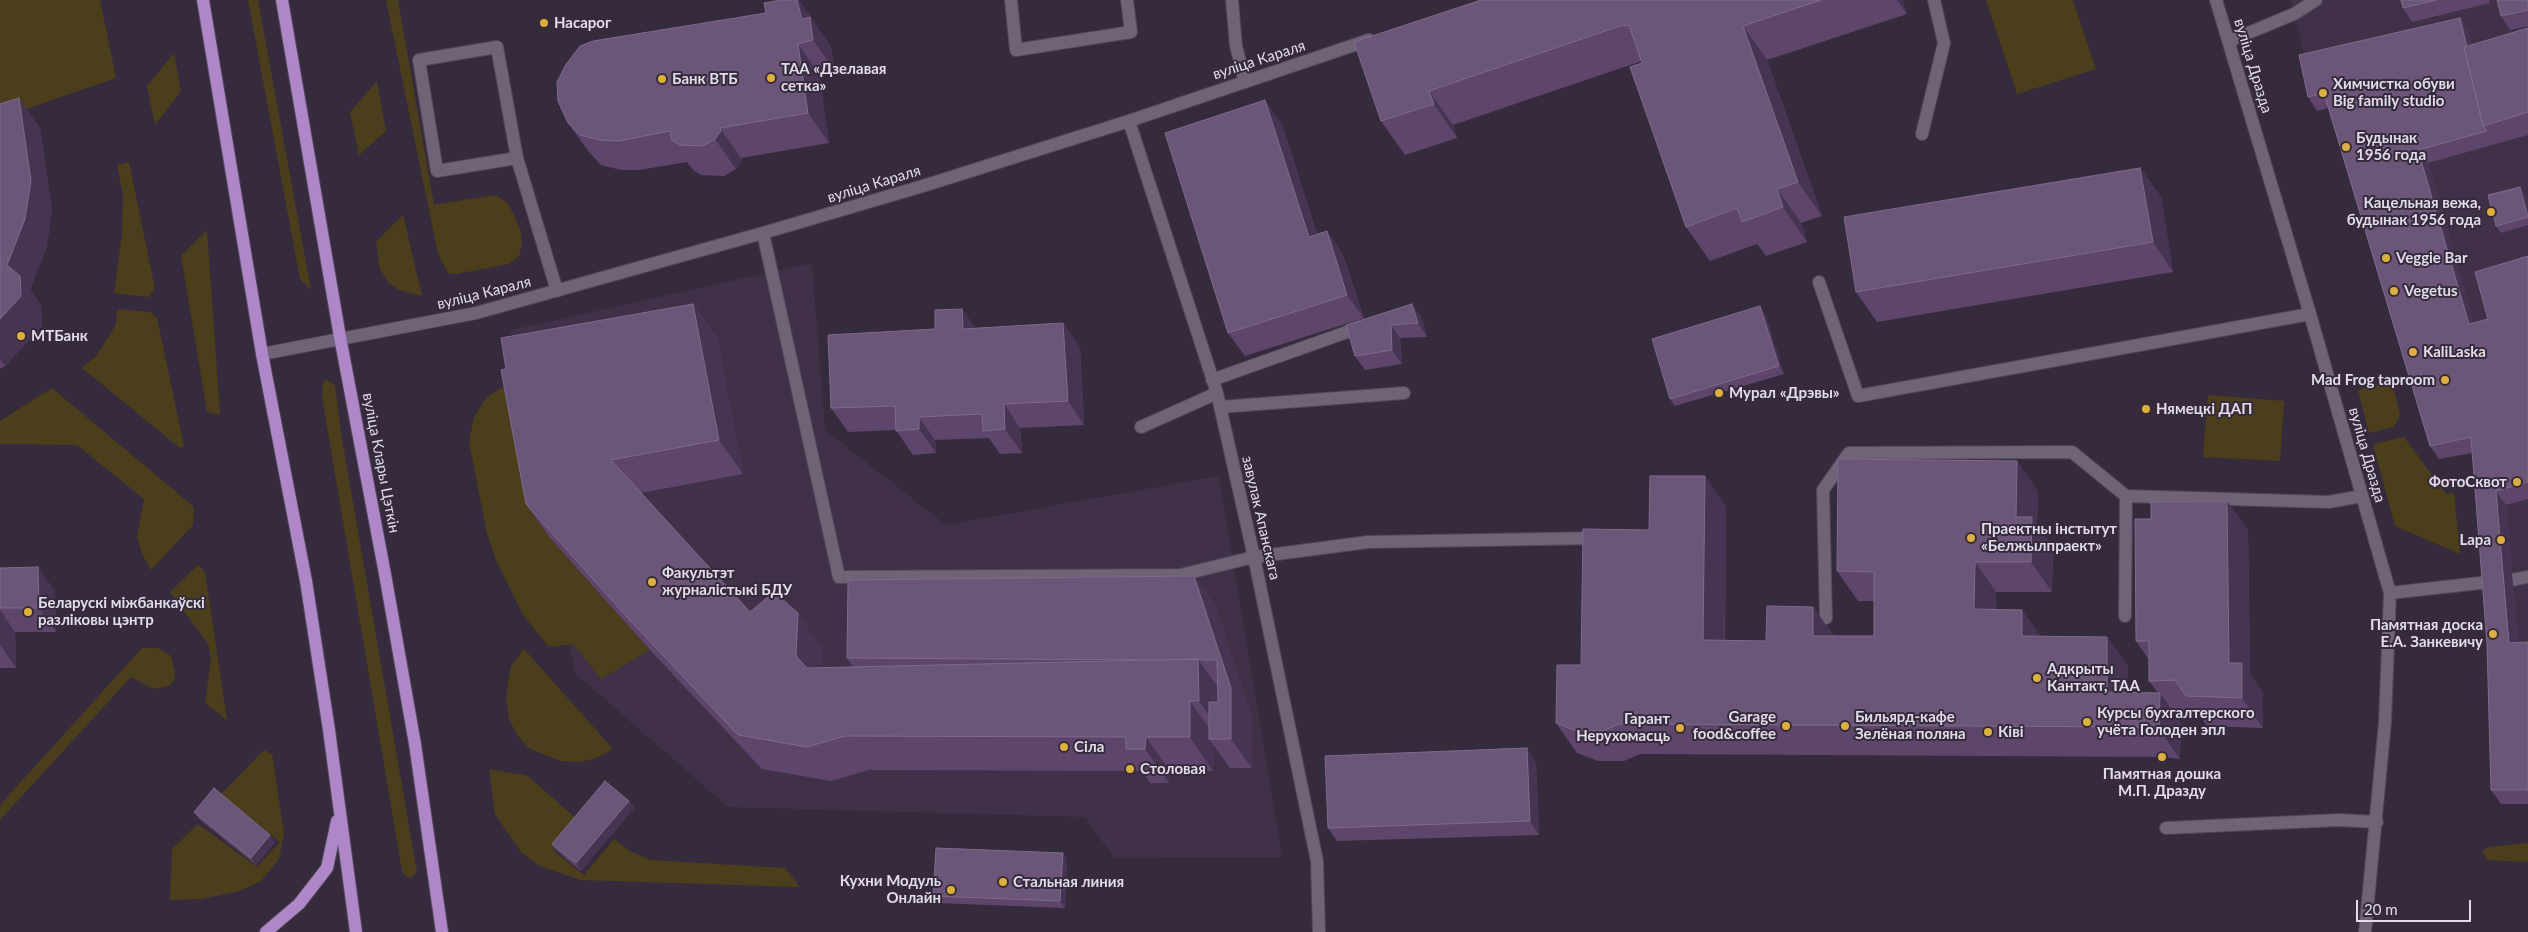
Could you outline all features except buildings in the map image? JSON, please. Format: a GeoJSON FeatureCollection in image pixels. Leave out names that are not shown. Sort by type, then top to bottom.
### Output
{"type":"FeatureCollection","features":[{"type":"Feature","properties":{"kind":"main road"},"geometry":{"type":"LineString","coordinates":[[203,0],[262,354],[306,581],[329,730],[356,932]]}},
{"type":"Feature","properties":{"kind":"main road","name":"вуліца Клары Цэткін"},"geometry":{"type":"LineString","coordinates":[[282,0],[340,337],[414,734],[442,932]]}},
{"type":"Feature","properties":{"kind":"main road"},"geometry":{"type":"LineString","coordinates":[[266,932],[299,904],[327,868],[339,812]]}},
{"type":"Feature","properties":{"kind":"street"},"geometry":{"type":"LineString","coordinates":[[1011,0],[1016,50],[1131,32],[1127,0]]}},
{"type":"Feature","properties":{"kind":"street"},"geometry":{"type":"LineString","coordinates":[[1232,0],[1236,46],[1245,81]]}},
{"type":"Feature","properties":{"kind":"street"},"geometry":{"type":"LineString","coordinates":[[1922,134],[1944,43],[1934,0]]}},
{"type":"Feature","properties":{"kind":"street","name":"вуліца Дразда"},"geometry":{"type":"LineString","coordinates":[[2216,0],[2310,314],[2390,593],[2385,722],[2366,932]]}},
{"type":"Feature","properties":{"kind":"street"},"geometry":{"type":"LineString","coordinates":[[2229,41],[2294,14],[2316,0]]}},
{"type":"Feature","properties":{"kind":"street","name":"вуліца Караля"},"geometry":{"type":"LineString","coordinates":[[262,354],[340,337],[442,321],[763,233],[923,186],[1129,121],[1383,35]]}},
{"type":"Feature","properties":{"kind":"street"},"geometry":{"type":"LineString","coordinates":[[517,158],[437,171],[419,60],[498,47],[517,158],[557,291]]}},
{"type":"Feature","properties":{"kind":"street","name":"завулак Апанскага"},"geometry":{"type":"LineString","coordinates":[[1129,121],[1220,407],[1254,558],[1317,861],[1319,932]]}},
{"type":"Feature","properties":{"kind":"street"},"geometry":{"type":"LineString","coordinates":[[763,233],[838,577],[1180,574],[1254,558],[1368,542],[1614,537]]}},
{"type":"Feature","properties":{"kind":"street"},"geometry":{"type":"LineString","coordinates":[[1819,282],[1858,396],[2310,314]]}},
{"type":"Feature","properties":{"kind":"street"},"geometry":{"type":"LineString","coordinates":[[1212,380],[1373,322]]}},
{"type":"Feature","properties":{"kind":"street"},"geometry":{"type":"LineString","coordinates":[[1141,428],[1216,393]]}},
{"type":"Feature","properties":{"kind":"street"},"geometry":{"type":"LineString","coordinates":[[1220,407],[1404,394]]}},
{"type":"Feature","properties":{"kind":"street"},"geometry":{"type":"LineString","coordinates":[[1826,618],[1823,490],[1849,453],[2072,452],[2126,496],[2329,502],[2362,496]]}},
{"type":"Feature","properties":{"kind":"street"},"geometry":{"type":"LineString","coordinates":[[2125,616],[2126,496]]}},
{"type":"Feature","properties":{"kind":"street"},"geometry":{"type":"LineString","coordinates":[[2512,580],[2528,577]]}},
{"type":"Feature","properties":{"kind":"street"},"geometry":{"type":"LineString","coordinates":[[2390,593],[2490,582]]}},
{"type":"Feature","properties":{"kind":"street"},"geometry":{"type":"LineString","coordinates":[[2166,828],[2339,820],[2377,822]]}},
{"type":"Feature","properties":{"kind":"shaded area"},"geometry":{"type":"Polygon","coordinates":[[[0,0],[100,0],[116,78],[0,118],[0,0]]]}},
{"type":"Feature","properties":{"kind":"shaded area"},"geometry":{"type":"Polygon","coordinates":[[[248,0],[258,0],[311,290],[300,279],[248,0]]]}},
{"type":"Feature","properties":{"kind":"shaded area"},"geometry":{"type":"Polygon","coordinates":[[[386,0],[398,0],[434,205],[495,195],[508,203],[521,231],[522,245],[519,256],[509,264],[456,274],[448,273],[438,254],[386,0]]]}},
{"type":"Feature","properties":{"kind":"shaded area"},"geometry":{"type":"Polygon","coordinates":[[[1986,0],[2073,0],[2096,69],[2017,94],[1986,0]]]}},
{"type":"Feature","properties":{"kind":"shaded area"},"geometry":{"type":"Polygon","coordinates":[[[2291,0],[2528,0],[2528,804],[2501,804],[2496,657],[2480,451],[2439,459],[2333,107],[2317,111],[2291,0]]]}},
{"type":"Feature","properties":{"kind":"shaded area"},"geometry":{"type":"Polygon","coordinates":[[[174,53],[181,91],[155,125],[147,86],[174,53]]]}},
{"type":"Feature","properties":{"kind":"shaded area"},"geometry":{"type":"Polygon","coordinates":[[[377,81],[386,131],[359,155],[350,112],[377,81]]]}},
{"type":"Feature","properties":{"kind":"shaded area"},"geometry":{"type":"Polygon","coordinates":[[[129,162],[155,289],[148,297],[114,293],[122,233],[123,196],[117,165],[129,162]]]}},
{"type":"Feature","properties":{"kind":"shaded area"},"geometry":{"type":"Polygon","coordinates":[[[403,215],[422,296],[399,290],[389,283],[380,269],[376,242],[403,215]]]}},
{"type":"Feature","properties":{"kind":"shaded area"},"geometry":{"type":"Polygon","coordinates":[[[207,230],[220,415],[207,412],[181,256],[207,230]]]}},
{"type":"Feature","properties":{"kind":"shaded area"},"geometry":{"type":"Polygon","coordinates":[[[812,263],[825,430],[946,525],[1219,476],[1282,857],[1114,858],[1085,817],[728,807],[575,673],[511,330],[812,263]]]}},
{"type":"Feature","properties":{"kind":"shaded area"},"geometry":{"type":"Polygon","coordinates":[[[117,309],[150,312],[157,318],[184,446],[180,448],[82,368],[96,356],[108,338],[116,324],[117,309]]]}},
{"type":"Feature","properties":{"kind":"shaded area"},"geometry":{"type":"Polygon","coordinates":[[[525,372],[550,538],[650,650],[601,679],[573,644],[549,647],[523,615],[496,560],[487,533],[469,442],[474,417],[487,397],[525,372]]]}},
{"type":"Feature","properties":{"kind":"shaded area"},"geometry":{"type":"Polygon","coordinates":[[[326,379],[335,385],[341,433],[417,872],[411,878],[406,877],[402,871],[322,397],[323,383],[326,379]]]}},
{"type":"Feature","properties":{"kind":"shaded area"},"geometry":{"type":"Polygon","coordinates":[[[2392,381],[2400,415],[2394,427],[2369,433],[2358,390],[2392,381]]]}},
{"type":"Feature","properties":{"kind":"shaded area"},"geometry":{"type":"Polygon","coordinates":[[[52,388],[194,507],[193,525],[151,570],[142,554],[137,536],[144,499],[77,445],[0,444],[0,421],[52,388]]]}},
{"type":"Feature","properties":{"kind":"shaded area"},"geometry":{"type":"Polygon","coordinates":[[[2208,395],[2284,401],[2280,461],[2203,457],[2208,395]]]}},
{"type":"Feature","properties":{"kind":"shaded area"},"geometry":{"type":"Polygon","coordinates":[[[2404,437],[2446,494],[2454,493],[2460,554],[2395,526],[2373,444],[2404,437]]]}},
{"type":"Feature","properties":{"kind":"shaded area"},"geometry":{"type":"Polygon","coordinates":[[[198,565],[205,572],[227,720],[205,703],[211,660],[208,644],[170,592],[198,565]]]}},
{"type":"Feature","properties":{"kind":"shaded area"},"geometry":{"type":"Polygon","coordinates":[[[142,648],[158,648],[171,656],[175,673],[174,680],[169,686],[152,689],[131,677],[0,820],[0,805],[142,648]]]}},
{"type":"Feature","properties":{"kind":"shaded area"},"geometry":{"type":"Polygon","coordinates":[[[524,649],[613,749],[596,758],[581,762],[561,761],[530,749],[517,735],[509,719],[506,697],[511,666],[524,649]]]}},
{"type":"Feature","properties":{"kind":"shaded area"},"geometry":{"type":"Polygon","coordinates":[[[264,750],[272,754],[284,833],[279,859],[261,881],[240,891],[200,899],[170,900],[172,849],[198,824],[257,867],[280,842],[221,794],[264,750]]]}},
{"type":"Feature","properties":{"kind":"shaded area"},"geometry":{"type":"Polygon","coordinates":[[[489,769],[528,776],[579,821],[554,851],[584,875],[614,839],[630,851],[650,860],[785,868],[800,887],[580,880],[540,866],[521,852],[495,814],[489,769]]]}},
{"type":"Feature","properties":{"kind":"shaded area"},"geometry":{"type":"Polygon","coordinates":[[[2528,843],[2528,862],[2487,860],[2482,851],[2489,847],[2528,843]]]}},
{"type":"Feature","properties":{"kind":"place","name":"Насарог"},"geometry":{"type":"Point","coordinates":[544,23]}},
{"type":"Feature","properties":{"kind":"place","name":"ТАА «Дзелавая сетка»"},"geometry":{"type":"Point","coordinates":[771,78]}},
{"type":"Feature","properties":{"kind":"place","name":"Банк ВТБ"},"geometry":{"type":"Point","coordinates":[662,79]}},
{"type":"Feature","properties":{"kind":"place","name":"Химчистка обуви Big family studio"},"geometry":{"type":"Point","coordinates":[2323,93]}},
{"type":"Feature","properties":{"kind":"place","name":"Будынак 1956 года"},"geometry":{"type":"Point","coordinates":[2346,147]}},
{"type":"Feature","properties":{"kind":"place","name":"Кацельная вежа, будынак 1956 года"},"geometry":{"type":"Point","coordinates":[2491,212]}},
{"type":"Feature","properties":{"kind":"place","name":"Veggie Bar"},"geometry":{"type":"Point","coordinates":[2386,258]}},
{"type":"Feature","properties":{"kind":"place","name":"Vegetus"},"geometry":{"type":"Point","coordinates":[2394,291]}},
{"type":"Feature","properties":{"kind":"place","name":"МТБанк"},"geometry":{"type":"Point","coordinates":[21,336]}},
{"type":"Feature","properties":{"kind":"place","name":"KaliLaska"},"geometry":{"type":"Point","coordinates":[2413,352]}},
{"type":"Feature","properties":{"kind":"place","name":"Mad Frog taproom"},"geometry":{"type":"Point","coordinates":[2445,380]}},
{"type":"Feature","properties":{"kind":"place","name":"Мурал «Дрэвы»"},"geometry":{"type":"Point","coordinates":[1719,393]}},
{"type":"Feature","properties":{"kind":"place","name":"Нямецкі ДАП"},"geometry":{"type":"Point","coordinates":[2146,409]}},
{"type":"Feature","properties":{"kind":"place","name":"ФотоСквот"},"geometry":{"type":"Point","coordinates":[2517,482]}},
{"type":"Feature","properties":{"kind":"place","name":"Праектны інстытут «Белжылпраект»"},"geometry":{"type":"Point","coordinates":[1971,538]}},
{"type":"Feature","properties":{"kind":"place","name":"Lapa"},"geometry":{"type":"Point","coordinates":[2501,540]}},
{"type":"Feature","properties":{"kind":"place","name":"Факультэт журналістыкі БДУ"},"geometry":{"type":"Point","coordinates":[652,582]}},
{"type":"Feature","properties":{"kind":"place","name":"Беларускі міжбанкаўскі разліковы цэнтр"},"geometry":{"type":"Point","coordinates":[28,612]}},
{"type":"Feature","properties":{"kind":"place","name":"Памятная доска Е.А. Занкевичу"},"geometry":{"type":"Point","coordinates":[2493,634]}},
{"type":"Feature","properties":{"kind":"place","name":"Адкрыты Кантакт, ТАА"},"geometry":{"type":"Point","coordinates":[2037,678]}},
{"type":"Feature","properties":{"kind":"place","name":"Курсы бухгалтерского учёта Голоден эпл"},"geometry":{"type":"Point","coordinates":[2087,722]}},
{"type":"Feature","properties":{"kind":"place","name":"Garage food&coffee"},"geometry":{"type":"Point","coordinates":[1786,726]}},
{"type":"Feature","properties":{"kind":"place","name":"Бильярд-кафе Зелёная поляна"},"geometry":{"type":"Point","coordinates":[1845,726]}},
{"type":"Feature","properties":{"kind":"place","name":"Гарант Нерухомасць"},"geometry":{"type":"Point","coordinates":[1680,728]}},
{"type":"Feature","properties":{"kind":"place","name":"Ківі"},"geometry":{"type":"Point","coordinates":[1988,732]}},
{"type":"Feature","properties":{"kind":"place","name":"Сіла"},"geometry":{"type":"Point","coordinates":[1064,747]}},
{"type":"Feature","properties":{"kind":"place","name":"Памятная дошка М.П. Дразду"},"geometry":{"type":"Point","coordinates":[2162,757]}},
{"type":"Feature","properties":{"kind":"place","name":"Столовая"},"geometry":{"type":"Point","coordinates":[1130,769]}},
{"type":"Feature","properties":{"kind":"place","name":"Стальная линия"},"geometry":{"type":"Point","coordinates":[1003,882]}},
{"type":"Feature","properties":{"kind":"place","name":"Кухни Модуль Онлайн"},"geometry":{"type":"Point","coordinates":[951,890]}}]}
